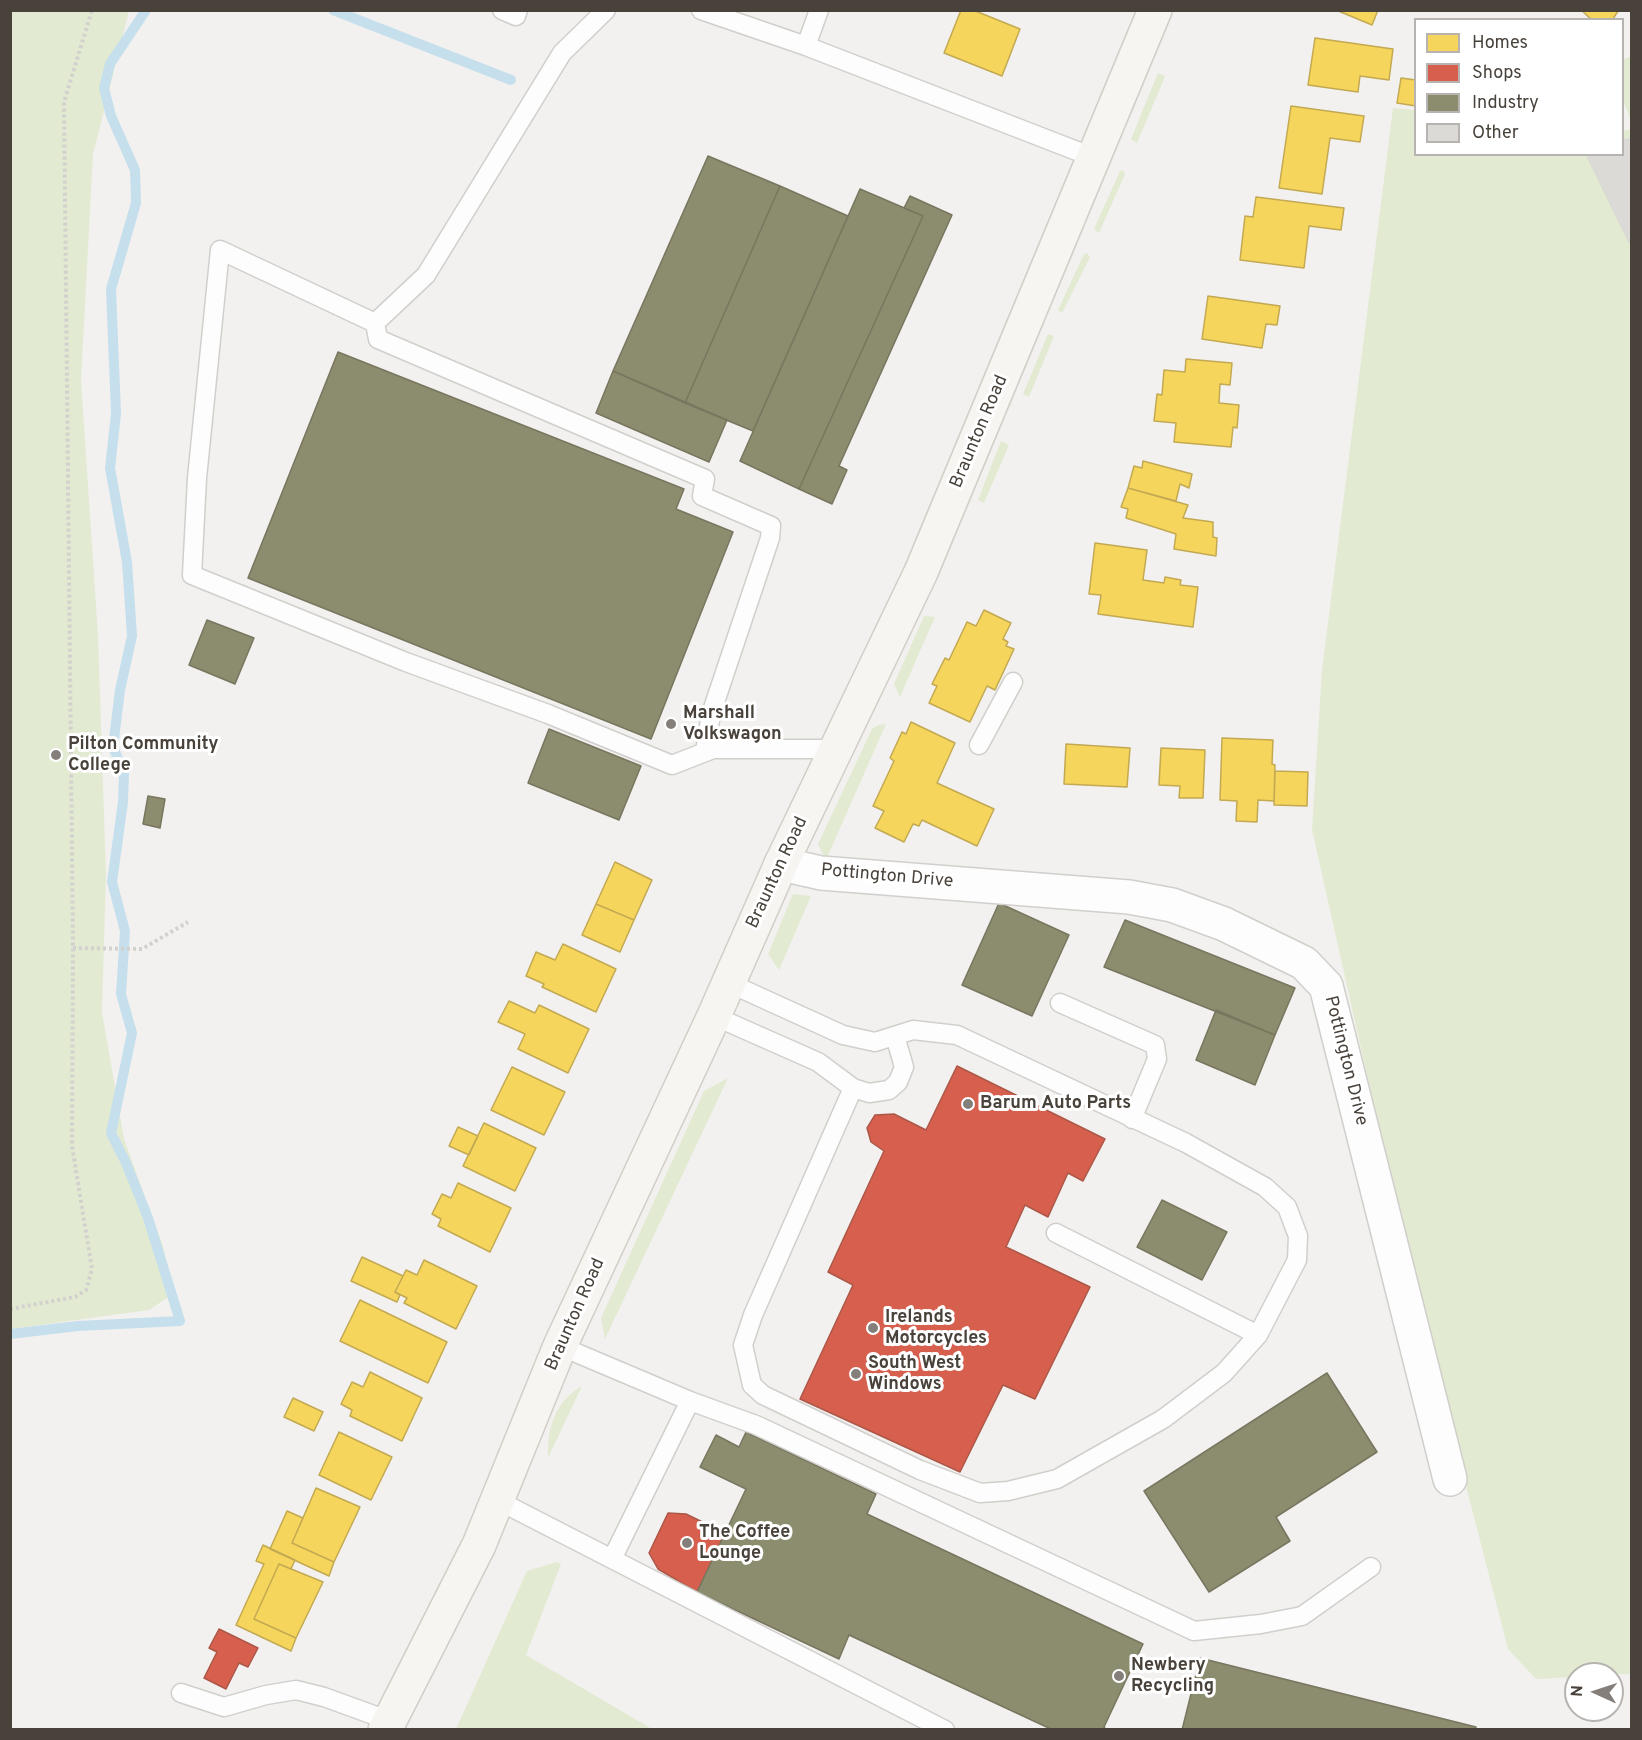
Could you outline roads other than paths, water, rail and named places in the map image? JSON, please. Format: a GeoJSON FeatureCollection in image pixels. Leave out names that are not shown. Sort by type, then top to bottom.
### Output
{"type":"FeatureCollection","features":[{"type":"Feature","properties":{"kind":"main road","name":"Braunton Road"},"geometry":{"type":"LineString","coordinates":[[388,1725],[499,1501],[560,1346],[714,1016],[781,864],[921,572],[1155,10]]}},
{"type":"Feature","properties":{"kind":"street","name":"Pottington Drive"},"geometry":{"type":"LineString","coordinates":[[781,864],[821,873],[1139,899],[1172,905],[1224,924],[1304,963],[1326,986],[1450,1479]]}},
{"type":"Feature","properties":{"kind":"lane"},"geometry":{"type":"LineString","coordinates":[[502,10],[516,16],[518,10]]}},
{"type":"Feature","properties":{"kind":"lane"},"geometry":{"type":"LineString","coordinates":[[375,323],[426,275],[562,53],[606,10]]}},
{"type":"Feature","properties":{"kind":"lane"},"geometry":{"type":"LineString","coordinates":[[701,10],[806,46],[1095,158]]}},
{"type":"Feature","properties":{"kind":"lane"},"geometry":{"type":"LineString","coordinates":[[806,46],[819,10]]}},
{"type":"Feature","properties":{"kind":"lane"},"geometry":{"type":"LineString","coordinates":[[375,323],[220,250],[197,478],[192,575],[406,662],[548,714],[672,765],[713,749],[836,749]]}},
{"type":"Feature","properties":{"kind":"lane"},"geometry":{"type":"LineString","coordinates":[[375,323],[378,339],[705,479],[702,496],[771,526],[770,538],[711,714],[705,752]]}},
{"type":"Feature","properties":{"kind":"lane"},"geometry":{"type":"LineString","coordinates":[[979,745],[1013,682]]}},
{"type":"Feature","properties":{"kind":"lane"},"geometry":{"type":"LineString","coordinates":[[729,983],[843,1035],[875,1042],[913,1030],[957,1035],[1186,1143],[1265,1187],[1287,1207],[1299,1236],[1297,1260],[1258,1335],[1224,1373],[1163,1419],[1057,1479],[1008,1491],[980,1492],[920,1470],[763,1395],[752,1385],[743,1345],[753,1315],[853,1089]]}},
{"type":"Feature","properties":{"kind":"lane"},"geometry":{"type":"LineString","coordinates":[[1060,1003],[1155,1045],[1157,1059],[1132,1119]]}},
{"type":"Feature","properties":{"kind":"lane"},"geometry":{"type":"LineString","coordinates":[[714,1016],[818,1062],[853,1089],[869,1093],[889,1090],[898,1082],[904,1067],[895,1036]]}},
{"type":"Feature","properties":{"kind":"lane"},"geometry":{"type":"LineString","coordinates":[[1056,1233],[1258,1335]]}},
{"type":"Feature","properties":{"kind":"lane"},"geometry":{"type":"LineString","coordinates":[[560,1346],[690,1401],[756,1425],[1194,1631],[1261,1624],[1302,1616],[1371,1567]]}},
{"type":"Feature","properties":{"kind":"lane"},"geometry":{"type":"LineString","coordinates":[[612,1559],[690,1401]]}},
{"type":"Feature","properties":{"kind":"lane"},"geometry":{"type":"LineString","coordinates":[[499,1501],[945,1730]]}},
{"type":"Feature","properties":{"kind":"lane"},"geometry":{"type":"LineString","coordinates":[[182,1694],[224,1707],[266,1695],[296,1690],[324,1697],[388,1725]]}},
{"type":"Feature","properties":{"kind":"waterway"},"geometry":{"type":"LineString","coordinates":[[10,1334],[78,1326],[180,1321],[148,1218],[111,1133],[132,1033],[121,994],[125,931],[112,882],[123,802],[124,773],[113,747],[120,690],[132,636],[127,562],[110,468],[116,414],[111,289],[136,203],[135,170],[111,116],[104,88],[110,64],[146,10]]}},
{"type":"Feature","properties":{"kind":"waterway"},"geometry":{"type":"LineString","coordinates":[[333,10],[511,80]]}},
{"type":"Feature","properties":{"kind":"place","name":"Marshall Volkswagon"},"geometry":{"type":"Point","coordinates":[671,724]}},
{"type":"Feature","properties":{"kind":"place","name":"Pilton Community College"},"geometry":{"type":"Point","coordinates":[56,755]}},
{"type":"Feature","properties":{"kind":"place","name":"Barum Auto Parts"},"geometry":{"type":"Point","coordinates":[968,1104]}},
{"type":"Feature","properties":{"kind":"place","name":"Irelands Motorcycles"},"geometry":{"type":"Point","coordinates":[873,1328]}},
{"type":"Feature","properties":{"kind":"place","name":"South West Windows"},"geometry":{"type":"Point","coordinates":[856,1374]}},
{"type":"Feature","properties":{"kind":"place","name":"The Coffee Lounge"},"geometry":{"type":"Point","coordinates":[687,1543]}},
{"type":"Feature","properties":{"kind":"place","name":"Newbery Recycling"},"geometry":{"type":"Point","coordinates":[1119,1676]}}]}
